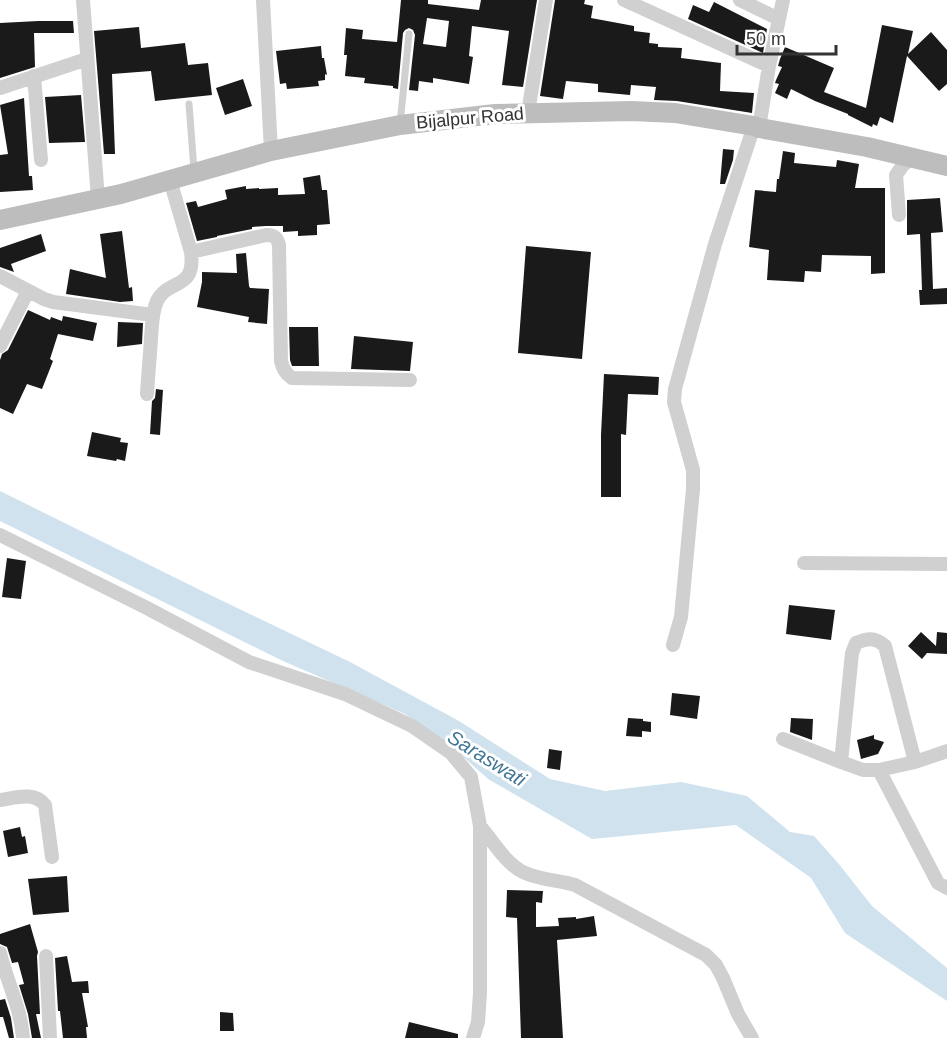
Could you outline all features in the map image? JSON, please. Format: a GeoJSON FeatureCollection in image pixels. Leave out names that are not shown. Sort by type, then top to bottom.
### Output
{"type":"FeatureCollection","features":[{"type":"Feature","properties":{"kind":"main road","name":"Bijalpur Road"},"geometry":{"type":"LineString","coordinates":[[0,220],[98,199],[271,151],[400,124],[495,114],[631,111],[675,113],[867,147],[947,166]]}},
{"type":"Feature","properties":{"kind":"street"},"geometry":{"type":"LineString","coordinates":[[83,0],[98,199]]}},
{"type":"Feature","properties":{"kind":"street"},"geometry":{"type":"LineString","coordinates":[[263,0],[271,151]]}},
{"type":"Feature","properties":{"kind":"street"},"geometry":{"type":"LineString","coordinates":[[528,113],[546,0]]}},
{"type":"Feature","properties":{"kind":"street"},"geometry":{"type":"LineString","coordinates":[[624,0],[769,66]]}},
{"type":"Feature","properties":{"kind":"street"},"geometry":{"type":"LineString","coordinates":[[740,0],[778,19]]}},
{"type":"Feature","properties":{"kind":"street"},"geometry":{"type":"LineString","coordinates":[[673,645],[681,617],[693,489],[693,470],[674,402],[675,389],[716,244],[756,127],[783,0]]}},
{"type":"Feature","properties":{"kind":"street"},"geometry":{"type":"LineString","coordinates":[[0,88],[87,58]]}},
{"type":"Feature","properties":{"kind":"street"},"geometry":{"type":"LineString","coordinates":[[34,76],[41,160]]}},
{"type":"Feature","properties":{"kind":"street"},"geometry":{"type":"LineString","coordinates":[[899,215],[896,174],[912,158]]}},
{"type":"Feature","properties":{"kind":"street"},"geometry":{"type":"LineString","coordinates":[[147,394],[153,315],[157,300],[186,278],[193,263],[170,180]]}},
{"type":"Feature","properties":{"kind":"street"},"geometry":{"type":"LineString","coordinates":[[191,252],[266,235],[273,235],[277,238],[281,361],[286,374],[292,378],[410,380]]}},
{"type":"Feature","properties":{"kind":"street"},"geometry":{"type":"LineString","coordinates":[[0,276],[53,302],[153,315]]}},
{"type":"Feature","properties":{"kind":"street"},"geometry":{"type":"LineString","coordinates":[[0,346],[28,291]]}},
{"type":"Feature","properties":{"kind":"street"},"geometry":{"type":"LineString","coordinates":[[0,535],[146,607],[249,662],[345,694],[412,726],[451,753],[471,777],[480,826],[480,993],[473,1038]]}},
{"type":"Feature","properties":{"kind":"street"},"geometry":{"type":"LineString","coordinates":[[804,563],[947,564]]}},
{"type":"Feature","properties":{"kind":"street"},"geometry":{"type":"LineString","coordinates":[[842,762],[852,653],[856,643],[867,638],[879,641],[885,646],[915,762]]}},
{"type":"Feature","properties":{"kind":"street"},"geometry":{"type":"LineString","coordinates":[[783,739],[863,770],[879,770],[915,762],[947,751]]}},
{"type":"Feature","properties":{"kind":"street"},"geometry":{"type":"LineString","coordinates":[[879,770],[938,883],[947,888]]}},
{"type":"Feature","properties":{"kind":"street"},"geometry":{"type":"LineString","coordinates":[[0,800],[33,796],[40,799],[45,805],[52,858]]}},
{"type":"Feature","properties":{"kind":"street"},"geometry":{"type":"LineString","coordinates":[[480,826],[510,864],[522,872],[575,885],[706,956],[716,965],[738,1014],[752,1038]]}},
{"type":"Feature","properties":{"kind":"street"},"geometry":{"type":"LineString","coordinates":[[0,953],[17,1004],[23,1038]]}},
{"type":"Feature","properties":{"kind":"street"},"geometry":{"type":"LineString","coordinates":[[46,956],[50,1038]]}},
{"type":"Feature","properties":{"kind":"lane"},"geometry":{"type":"LineString","coordinates":[[400,124],[409,34]]}},
{"type":"Feature","properties":{"kind":"lane"},"geometry":{"type":"LineString","coordinates":[[189,104],[194,173]]}},
{"type":"Feature","properties":{"kind":"water","name":"Saraswati"},"geometry":{"type":"Polygon","coordinates":[[[0,491],[350,662],[459,721],[550,779],[605,791],[681,782],[747,796],[790,832],[814,836],[872,906],[947,968],[947,1001],[845,933],[811,878],[736,825],[592,839],[488,779],[448,743],[405,714],[283,661],[0,521],[0,491]]]}},
{"type":"Feature","properties":{"kind":"building"},"geometry":{"type":"Polygon","coordinates":[[[401,0],[428,0],[428,4],[479,10],[481,0],[537,0],[523,87],[502,85],[509,31],[472,26],[469,56],[473,57],[469,84],[433,78],[433,83],[419,81],[418,91],[409,90],[415,35],[409,28],[403,33],[398,89],[393,86],[364,83],[365,78],[345,76],[346,28],[363,30],[362,39],[397,42],[401,0]],[[427,18],[423,44],[446,47],[449,21],[427,18]]]}},
{"type":"Feature","properties":{"kind":"building"},"geometry":{"type":"Polygon","coordinates":[[[555,0],[585,0],[584,4],[593,6],[591,18],[634,26],[634,31],[650,33],[649,43],[658,44],[658,47],[682,48],[681,58],[721,63],[720,91],[754,93],[752,113],[677,101],[654,100],[656,87],[631,85],[630,95],[598,92],[598,84],[566,81],[563,99],[540,96],[555,0]]]}},
{"type":"Feature","properties":{"kind":"building"},"geometry":{"type":"Polygon","coordinates":[[[714,2],[767,29],[763,53],[688,19],[693,5],[709,12],[714,2]]]}},
{"type":"Feature","properties":{"kind":"building"},"geometry":{"type":"Polygon","coordinates":[[[73,21],[74,33],[34,33],[35,67],[0,78],[0,23],[73,21]]]}},
{"type":"Feature","properties":{"kind":"building"},"geometry":{"type":"Polygon","coordinates":[[[882,25],[913,31],[908,54],[931,32],[947,50],[947,84],[939,91],[907,56],[893,123],[880,117],[877,126],[873,124],[872,127],[791,89],[787,99],[775,93],[779,84],[775,83],[782,67],[778,66],[785,47],[834,68],[824,92],[866,108],[882,25]]]}},
{"type":"Feature","properties":{"kind":"building"},"geometry":{"type":"Polygon","coordinates":[[[139,27],[141,48],[185,43],[188,65],[208,63],[212,95],[155,101],[151,71],[112,74],[115,154],[104,154],[94,31],[139,27]]]}},
{"type":"Feature","properties":{"kind":"building"},"geometry":{"type":"Polygon","coordinates":[[[321,46],[327,75],[325,74],[325,80],[318,81],[319,86],[287,89],[286,83],[280,84],[276,51],[321,46]]]}},
{"type":"Feature","properties":{"kind":"building"},"geometry":{"type":"Polygon","coordinates":[[[243,79],[252,106],[225,115],[216,88],[243,79]]]}},
{"type":"Feature","properties":{"kind":"building"},"geometry":{"type":"Polygon","coordinates":[[[81,95],[85,142],[49,143],[45,97],[81,95]]]}},
{"type":"Feature","properties":{"kind":"building"},"geometry":{"type":"Polygon","coordinates":[[[24,98],[29,176],[32,176],[33,190],[0,192],[0,155],[8,154],[0,105],[24,98]]]}},
{"type":"Feature","properties":{"kind":"building"},"geometry":{"type":"Polygon","coordinates":[[[723,149],[734,150],[725,184],[720,184],[723,149]]]}},
{"type":"Feature","properties":{"kind":"building"},"geometry":{"type":"Polygon","coordinates":[[[783,151],[795,153],[794,163],[836,167],[837,160],[859,164],[855,188],[885,188],[885,273],[871,274],[871,256],[822,255],[821,272],[805,271],[804,282],[767,280],[769,250],[749,247],[755,190],[776,192],[783,151]]]}},
{"type":"Feature","properties":{"kind":"building"},"geometry":{"type":"Polygon","coordinates":[[[320,175],[322,190],[327,190],[330,224],[317,225],[317,235],[298,236],[298,231],[283,232],[283,226],[266,226],[252,227],[252,229],[197,241],[186,203],[196,201],[198,207],[227,199],[225,190],[246,186],[246,189],[278,188],[278,195],[305,194],[303,178],[320,175]]]}},
{"type":"Feature","properties":{"kind":"building"},"geometry":{"type":"Polygon","coordinates":[[[940,198],[943,232],[931,233],[933,289],[947,288],[947,304],[920,305],[919,290],[922,290],[920,234],[907,235],[907,200],[940,198]]]}},
{"type":"Feature","properties":{"kind":"building"},"geometry":{"type":"Polygon","coordinates":[[[122,231],[129,288],[132,287],[133,301],[120,302],[66,294],[70,269],[106,278],[100,234],[122,231]]]}},
{"type":"Feature","properties":{"kind":"building"},"geometry":{"type":"Polygon","coordinates":[[[41,234],[46,251],[11,264],[14,272],[0,267],[0,248],[41,234]]]}},
{"type":"Feature","properties":{"kind":"building"},"geometry":{"type":"Polygon","coordinates":[[[526,246],[591,252],[582,359],[518,353],[526,246]]]}},
{"type":"Feature","properties":{"kind":"building"},"geometry":{"type":"Polygon","coordinates":[[[246,253],[250,288],[269,289],[267,324],[248,322],[249,317],[197,307],[202,272],[237,273],[236,254],[246,253]]]}},
{"type":"Feature","properties":{"kind":"building"},"geometry":{"type":"Polygon","coordinates":[[[28,310],[50,320],[51,317],[62,321],[63,316],[97,323],[93,341],[58,334],[50,359],[53,361],[42,389],[27,384],[13,414],[0,408],[0,360],[2,354],[8,350],[28,310]]]}},
{"type":"Feature","properties":{"kind":"building"},"geometry":{"type":"Polygon","coordinates":[[[118,322],[143,323],[142,344],[117,347],[118,322]]]}},
{"type":"Feature","properties":{"kind":"building"},"geometry":{"type":"Polygon","coordinates":[[[289,327],[318,327],[319,366],[292,366],[289,327]]]}},
{"type":"Feature","properties":{"kind":"building"},"geometry":{"type":"Polygon","coordinates":[[[354,336],[413,342],[410,371],[351,369],[354,336]]]}},
{"type":"Feature","properties":{"kind":"building"},"geometry":{"type":"Polygon","coordinates":[[[604,374],[659,377],[658,395],[628,394],[626,435],[621,434],[621,497],[601,497],[604,374]]]}},
{"type":"Feature","properties":{"kind":"building"},"geometry":{"type":"Polygon","coordinates":[[[156,389],[163,390],[160,435],[150,434],[152,401],[155,398],[156,389]]]}},
{"type":"Feature","properties":{"kind":"building"},"geometry":{"type":"Polygon","coordinates":[[[92,432],[121,438],[120,442],[128,443],[125,461],[87,456],[92,432]]]}},
{"type":"Feature","properties":{"kind":"building"},"geometry":{"type":"Polygon","coordinates":[[[7,558],[26,561],[21,599],[2,597],[7,558]]]}},
{"type":"Feature","properties":{"kind":"building"},"geometry":{"type":"Polygon","coordinates":[[[789,605],[835,610],[831,640],[786,634],[789,605]]]}},
{"type":"Feature","properties":{"kind":"building"},"geometry":{"type":"Polygon","coordinates":[[[921,632],[936,646],[937,632],[947,633],[947,654],[927,653],[922,659],[908,646],[921,632]]]}},
{"type":"Feature","properties":{"kind":"building"},"geometry":{"type":"Polygon","coordinates":[[[672,693],[700,696],[697,719],[670,715],[672,693]]]}},
{"type":"Feature","properties":{"kind":"building"},"geometry":{"type":"Polygon","coordinates":[[[628,718],[651,722],[651,732],[642,731],[642,737],[626,736],[628,718]]]}},
{"type":"Feature","properties":{"kind":"building"},"geometry":{"type":"Polygon","coordinates":[[[791,718],[813,719],[812,740],[790,732],[791,718]]]}},
{"type":"Feature","properties":{"kind":"building"},"geometry":{"type":"Polygon","coordinates":[[[874,735],[874,739],[884,742],[878,754],[861,759],[857,740],[874,735]]]}},
{"type":"Feature","properties":{"kind":"building"},"geometry":{"type":"Polygon","coordinates":[[[549,749],[562,751],[560,770],[547,768],[549,749]]]}},
{"type":"Feature","properties":{"kind":"building"},"geometry":{"type":"Polygon","coordinates":[[[20,827],[22,837],[25,836],[28,853],[8,857],[3,831],[20,827]]]}},
{"type":"Feature","properties":{"kind":"building"},"geometry":{"type":"Polygon","coordinates":[[[67,876],[69,912],[33,915],[28,879],[67,876]]]}},
{"type":"Feature","properties":{"kind":"building"},"geometry":{"type":"Polygon","coordinates":[[[507,890],[543,891],[542,903],[536,902],[536,927],[559,926],[558,918],[576,917],[576,919],[594,916],[597,936],[557,940],[563,1038],[521,1038],[517,918],[506,917],[507,890]]]}},
{"type":"Feature","properties":{"kind":"building"},"geometry":{"type":"Polygon","coordinates":[[[30,924],[38,952],[40,1014],[36,1014],[41,1038],[32,1038],[28,1014],[19,985],[24,984],[18,962],[12,963],[7,947],[0,944],[0,934],[30,924]]]}},
{"type":"Feature","properties":{"kind":"building"},"geometry":{"type":"Polygon","coordinates":[[[67,956],[72,982],[88,981],[89,993],[82,993],[88,1027],[86,1027],[87,1038],[63,1038],[60,1011],[58,1011],[55,958],[67,956]]]}},
{"type":"Feature","properties":{"kind":"building"},"geometry":{"type":"Polygon","coordinates":[[[5,999],[14,1038],[9,1038],[3,1017],[0,1017],[0,1000],[5,999]]]}},
{"type":"Feature","properties":{"kind":"building"},"geometry":{"type":"Polygon","coordinates":[[[220,1012],[233,1013],[234,1031],[220,1031],[220,1012]]]}},
{"type":"Feature","properties":{"kind":"building"},"geometry":{"type":"Polygon","coordinates":[[[409,1022],[458,1034],[458,1038],[405,1038],[409,1022]]]}}]}
